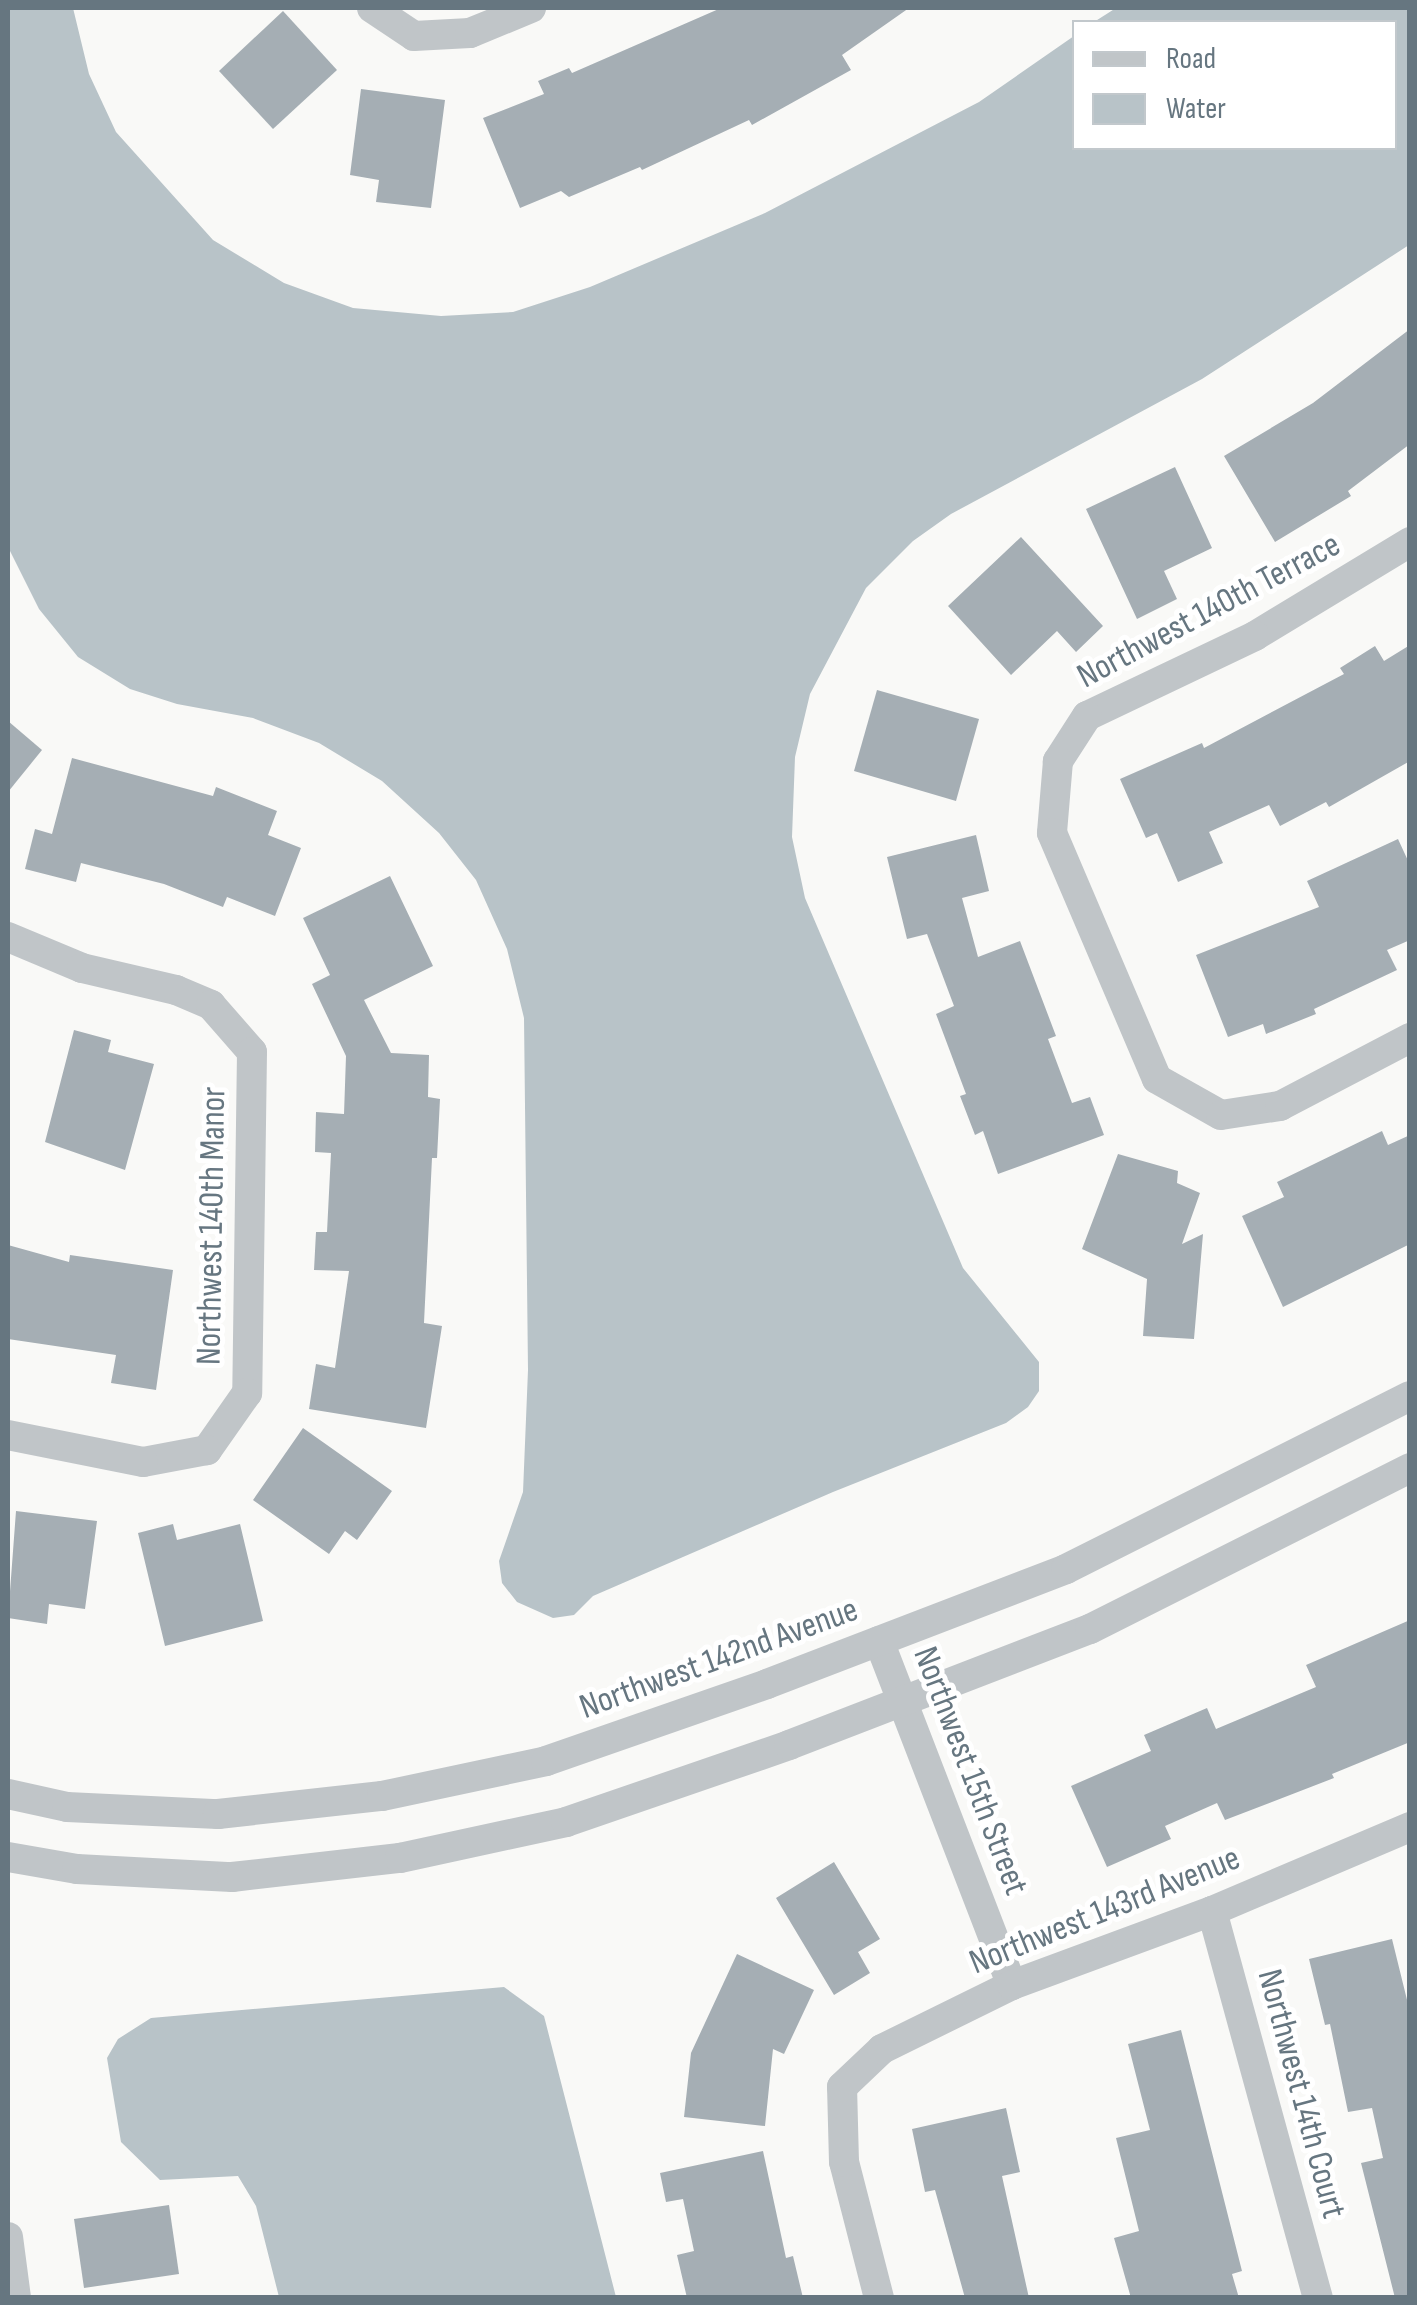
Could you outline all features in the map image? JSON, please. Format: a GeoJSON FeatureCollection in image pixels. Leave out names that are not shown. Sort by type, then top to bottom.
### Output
{"type":"FeatureCollection","features":[{"type":"Feature","properties":{"kind":"street"},"geometry":{"type":"LineString","coordinates":[[372,8],[414,36],[470,33],[531,8]]}},
{"type":"Feature","properties":{"kind":"street","name":"Northwest 140th Terrace"},"geometry":{"type":"LineString","coordinates":[[1410,542],[1254,636],[1087,716],[1058,761],[1052,833],[1157,1079],[1221,1115],[1280,1106],[1410,1038]]}},
{"type":"Feature","properties":{"kind":"street","name":"Northwest 140th Manor"},"geometry":{"type":"LineString","coordinates":[[8,937],[82,968],[176,990],[211,1005],[252,1052],[247,1393],[207,1450],[143,1462],[8,1435]]}},
{"type":"Feature","properties":{"kind":"street","name":"Northwest 142nd Avenue"},"geometry":{"type":"LineString","coordinates":[[8,1794],[68,1807],[218,1814],[382,1796],[546,1761],[1066,1569],[1410,1396]]}},
{"type":"Feature","properties":{"kind":"street"},"geometry":{"type":"LineString","coordinates":[[8,1857],[78,1869],[232,1877],[400,1858],[566,1822],[1090,1629],[1410,1468]]}},
{"type":"Feature","properties":{"kind":"street","name":"Northwest 15th Street"},"geometry":{"type":"LineString","coordinates":[[880,1640],[1012,1985]]}},
{"type":"Feature","properties":{"kind":"street","name":"Northwest 143rd Avenue"},"geometry":{"type":"LineString","coordinates":[[879,2298],[844,2162],[842,2087],[882,2049],[1012,1985],[1212,1910],[1410,1828]]}},
{"type":"Feature","properties":{"kind":"street","name":"Northwest 14th Court"},"geometry":{"type":"LineString","coordinates":[[1212,1910],[1318,2298]]}},
{"type":"Feature","properties":{"kind":"street"},"geometry":{"type":"LineString","coordinates":[[8,2237],[16,2298]]}},
{"type":"Feature","properties":{"kind":"water"},"geometry":{"type":"Polygon","coordinates":[[[8,8],[73,8],[89,74],[116,132],[213,240],[284,283],[353,308],[441,316],[513,312],[590,287],[765,213],[979,102],[1072,37],[1072,150],[1397,150],[1397,20],[1097,20],[1116,8],[1409,8],[1409,245],[1202,379],[951,514],[913,541],[866,588],[810,694],[795,757],[792,837],[805,898],[963,1268],[1039,1362],[1039,1391],[1028,1407],[1006,1423],[833,1492],[593,1596],[574,1615],[553,1618],[517,1602],[502,1583],[499,1561],[523,1492],[528,1370],[524,1018],[507,949],[476,880],[439,833],[382,781],[319,743],[253,718],[177,704],[130,689],[78,657],[39,609],[8,547],[8,8]]]}},
{"type":"Feature","properties":{"kind":"water"},"geometry":{"type":"Polygon","coordinates":[[[504,1987],[544,2016],[616,2297],[279,2297],[256,2206],[238,2176],[160,2180],[121,2142],[107,2058],[118,2039],[151,2018],[504,1987]]]}},
{"type":"Feature","properties":{"kind":"building"},"geometry":{"type":"Polygon","coordinates":[[[721,8],[909,8],[842,55],[851,70],[752,125],[749,120],[642,170],[640,167],[569,197],[561,191],[520,208],[483,118],[544,94],[538,81],[569,68],[572,73],[721,8]]]}},
{"type":"Feature","properties":{"kind":"building"},"geometry":{"type":"Polygon","coordinates":[[[283,11],[337,70],[273,129],[219,71],[283,11]]]}},
{"type":"Feature","properties":{"kind":"building"},"geometry":{"type":"Polygon","coordinates":[[[361,89],[445,100],[431,208],[376,202],[379,180],[350,175],[361,89]]]}},
{"type":"Feature","properties":{"kind":"building"},"geometry":{"type":"Polygon","coordinates":[[[1410,329],[1410,444],[1348,491],[1351,496],[1275,542],[1224,456],[1313,403],[1410,329]]]}},
{"type":"Feature","properties":{"kind":"building"},"geometry":{"type":"Polygon","coordinates":[[[1175,467],[1212,548],[1164,571],[1177,599],[1137,619],[1086,509],[1175,467]]]}},
{"type":"Feature","properties":{"kind":"building"},"geometry":{"type":"Polygon","coordinates":[[[1021,537],[1103,626],[1076,652],[1057,631],[1011,675],[948,606],[1021,537]]]}},
{"type":"Feature","properties":{"kind":"building"},"geometry":{"type":"Polygon","coordinates":[[[1410,645],[1410,761],[1329,807],[1326,802],[1280,826],[1269,805],[1209,832],[1223,863],[1178,882],[1157,833],[1146,838],[1120,779],[1202,743],[1204,748],[1344,674],[1340,668],[1375,646],[1384,661],[1410,645]]]}},
{"type":"Feature","properties":{"kind":"building"},"geometry":{"type":"Polygon","coordinates":[[[877,690],[979,719],[956,801],[854,771],[877,690]]]}},
{"type":"Feature","properties":{"kind":"building"},"geometry":{"type":"Polygon","coordinates":[[[8,721],[42,750],[8,792],[8,721]]]}},
{"type":"Feature","properties":{"kind":"building"},"geometry":{"type":"Polygon","coordinates":[[[72,758],[213,796],[216,787],[277,811],[268,835],[301,848],[275,916],[227,897],[223,907],[164,884],[81,863],[76,882],[25,869],[35,829],[52,834],[72,758]]]}},
{"type":"Feature","properties":{"kind":"building"},"geometry":{"type":"Polygon","coordinates":[[[976,835],[989,891],[962,898],[978,957],[1020,941],[1056,1036],[1048,1039],[1072,1103],[1090,1097],[1104,1135],[998,1174],[983,1131],[975,1135],[960,1096],[966,1094],[936,1014],[954,1006],[927,934],[907,939],[887,857],[976,835]]]}},
{"type":"Feature","properties":{"kind":"building"},"geometry":{"type":"Polygon","coordinates":[[[1398,839],[1410,865],[1410,940],[1387,950],[1397,970],[1314,1009],[1316,1014],[1266,1034],[1263,1024],[1228,1037],[1196,955],[1319,907],[1307,881],[1398,839]]]}},
{"type":"Feature","properties":{"kind":"building"},"geometry":{"type":"Polygon","coordinates":[[[390,876],[433,966],[364,1000],[391,1053],[429,1055],[428,1097],[440,1099],[437,1158],[432,1158],[424,1323],[442,1326],[426,1428],[309,1409],[316,1364],[335,1368],[349,1271],[314,1270],[316,1232],[327,1232],[331,1153],[315,1152],[316,1112],[344,1114],[346,1056],[312,984],[330,975],[303,918],[390,876]]]}},
{"type":"Feature","properties":{"kind":"building"},"geometry":{"type":"Polygon","coordinates":[[[74,1030],[111,1040],[108,1052],[154,1064],[125,1170],[45,1142],[74,1030]]]}},
{"type":"Feature","properties":{"kind":"building"},"geometry":{"type":"Polygon","coordinates":[[[1382,1131],[1388,1145],[1410,1135],[1410,1244],[1283,1307],[1242,1216],[1284,1197],[1277,1182],[1382,1131]]]}},
{"type":"Feature","properties":{"kind":"building"},"geometry":{"type":"Polygon","coordinates":[[[1118,1154],[1178,1171],[1177,1183],[1200,1193],[1182,1244],[1203,1234],[1194,1339],[1143,1336],[1147,1279],[1082,1249],[1118,1154]]]}},
{"type":"Feature","properties":{"kind":"building"},"geometry":{"type":"Polygon","coordinates":[[[8,1245],[69,1262],[70,1255],[173,1270],[156,1390],[111,1383],[116,1355],[8,1339],[8,1245]]]}},
{"type":"Feature","properties":{"kind":"building"},"geometry":{"type":"Polygon","coordinates":[[[303,1428],[392,1491],[357,1540],[345,1531],[329,1554],[253,1500],[303,1428]]]}},
{"type":"Feature","properties":{"kind":"building"},"geometry":{"type":"Polygon","coordinates":[[[16,1511],[97,1521],[85,1609],[49,1604],[47,1624],[8,1618],[16,1511]]]}},
{"type":"Feature","properties":{"kind":"building"},"geometry":{"type":"Polygon","coordinates":[[[173,1524],[177,1540],[240,1524],[263,1621],[165,1646],[138,1533],[173,1524]]]}},
{"type":"Feature","properties":{"kind":"building"},"geometry":{"type":"Polygon","coordinates":[[[1410,1620],[1410,1742],[1332,1774],[1334,1778],[1225,1820],[1217,1803],[1165,1826],[1171,1839],[1107,1867],[1071,1786],[1151,1751],[1144,1735],[1207,1708],[1216,1729],[1316,1687],[1306,1665],[1410,1620]]]}},
{"type":"Feature","properties":{"kind":"building"},"geometry":{"type":"Polygon","coordinates":[[[834,1862],[880,1939],[858,1952],[870,1973],[834,1995],[776,1898],[834,1862]]]}},
{"type":"Feature","properties":{"kind":"building"},"geometry":{"type":"Polygon","coordinates":[[[1392,1939],[1410,2012],[1410,2298],[1395,2298],[1361,2163],[1383,2158],[1372,2108],[1348,2112],[1330,2024],[1325,2025],[1309,1959],[1392,1939]]]}},
{"type":"Feature","properties":{"kind":"building"},"geometry":{"type":"Polygon","coordinates":[[[737,1954],[814,1990],[784,2054],[773,2049],[765,2126],[684,2117],[691,2053],[737,1954]]]}},
{"type":"Feature","properties":{"kind":"building"},"geometry":{"type":"Polygon","coordinates":[[[1181,2030],[1242,2271],[1232,2274],[1239,2298],[1131,2298],[1114,2238],[1139,2231],[1116,2138],[1150,2130],[1128,2044],[1181,2030]]]}},
{"type":"Feature","properties":{"kind":"building"},"geometry":{"type":"Polygon","coordinates":[[[1006,2108],[1020,2172],[1002,2176],[1029,2298],[965,2298],[935,2190],[925,2192],[912,2129],[1006,2108]]]}},
{"type":"Feature","properties":{"kind":"building"},"geometry":{"type":"Polygon","coordinates":[[[763,2151],[786,2258],[793,2256],[803,2298],[687,2298],[677,2255],[694,2251],[683,2199],[666,2202],[660,2173],[763,2151]]]}},
{"type":"Feature","properties":{"kind":"building"},"geometry":{"type":"Polygon","coordinates":[[[169,2205],[179,2274],[84,2288],[74,2219],[169,2205]]]}}]}
